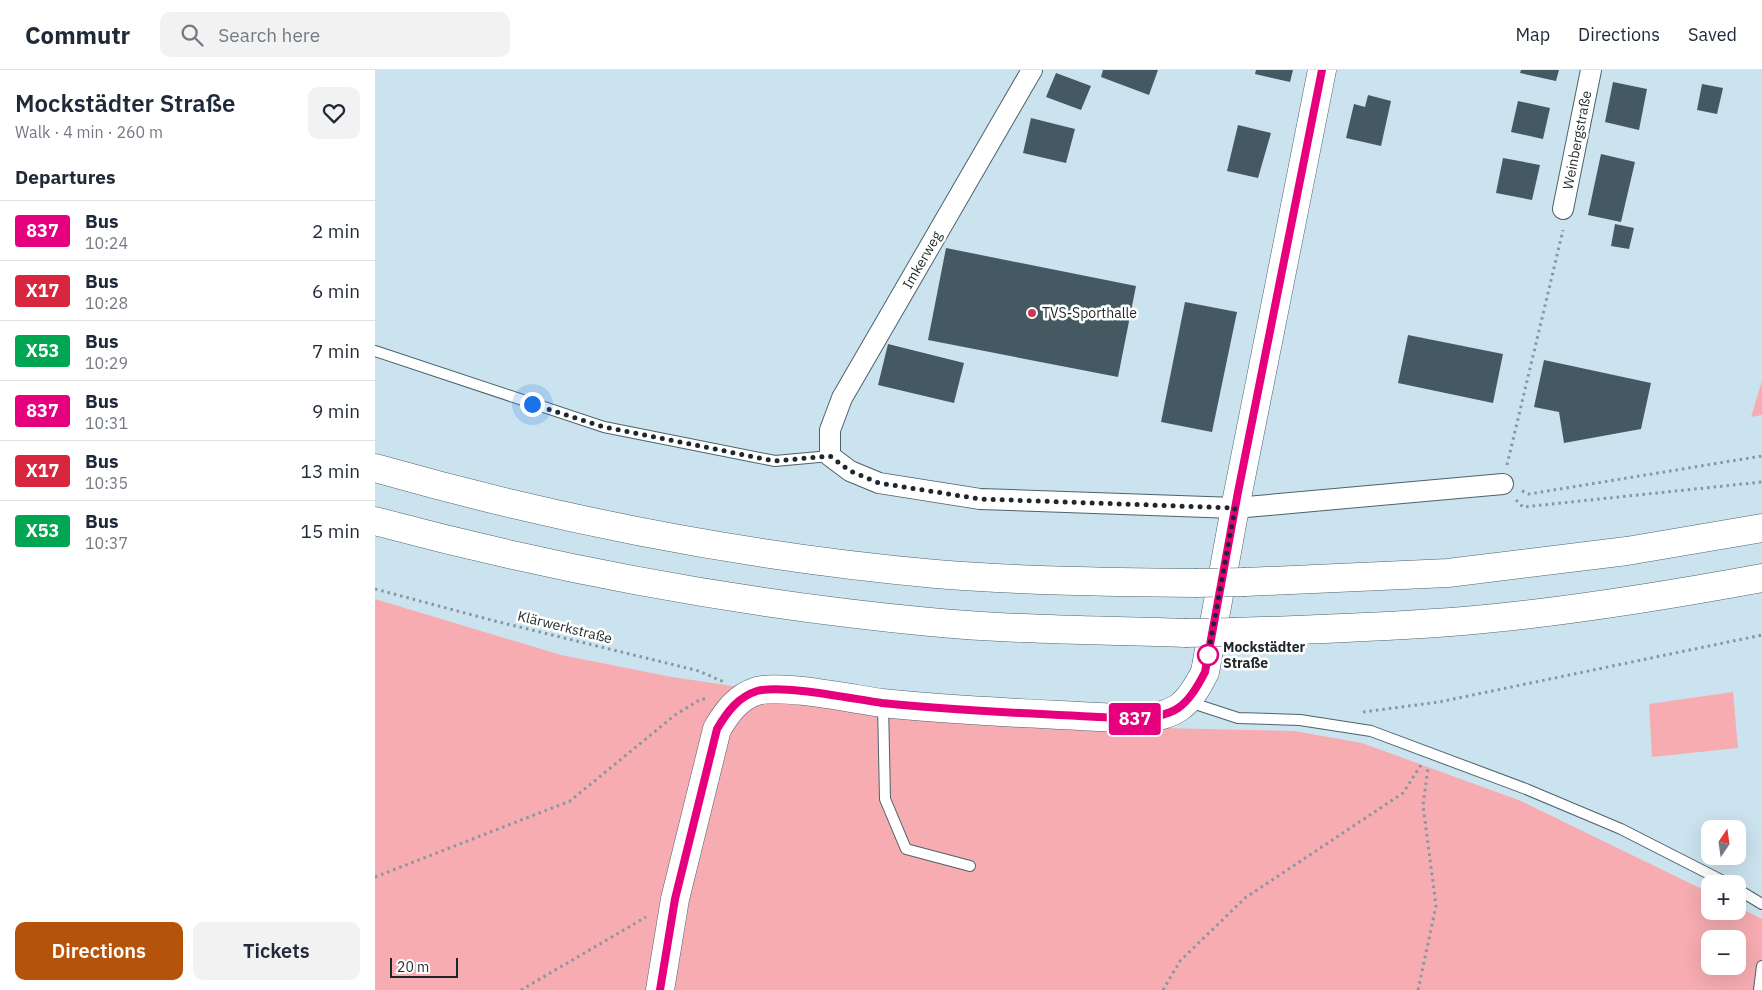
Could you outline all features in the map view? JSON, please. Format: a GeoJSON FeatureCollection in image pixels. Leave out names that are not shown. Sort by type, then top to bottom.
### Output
{"type":"FeatureCollection","features":[{"type":"Feature","properties":{"kind":"main road"},"geometry":{"type":"LineString","coordinates":[[660,990],[675,899],[717,729],[728,711],[743,698],[758,691],[779,689],[883,703],[1136,719],[1161,717],[1175,710],[1186,701],[1197,687],[1205,672],[1235,508],[1322,70]]}},
{"type":"Feature","properties":{"kind":"main road"},"geometry":{"type":"LineString","coordinates":[[375,468],[441,487],[572,518],[686,540],[818,560],[937,574],[1059,581],[1245,582],[1448,573],[1627,551],[1762,528]]}},
{"type":"Feature","properties":{"kind":"main road"},"geometry":{"type":"LineString","coordinates":[[375,520],[439,538],[674,589],[808,609],[941,622],[1057,629],[1185,633],[1344,629],[1461,621],[1637,601],[1762,578]]}},
{"type":"Feature","properties":{"kind":"street","name":"Imkerweg"},"geometry":{"type":"LineString","coordinates":[[830,456],[831,430],[842,398],[1032,70]]}},
{"type":"Feature","properties":{"kind":"street","name":"Weinbergstraße"},"geometry":{"type":"LineString","coordinates":[[1563,209],[1591,70]]}},
{"type":"Feature","properties":{"kind":"street"},"geometry":{"type":"LineString","coordinates":[[830,456],[850,471],[879,483],[980,499],[1235,508],[1503,484]]}},
{"type":"Feature","properties":{"kind":"lane"},"geometry":{"type":"LineString","coordinates":[[375,351],[604,427],[775,461],[830,456]]}},
{"type":"Feature","properties":{"kind":"lane"},"geometry":{"type":"LineString","coordinates":[[1186,701],[1238,718],[1300,720],[1371,731],[1526,789],[1621,828],[1712,875]]}},
{"type":"Feature","properties":{"kind":"lane"},"geometry":{"type":"LineString","coordinates":[[883,703],[885,799],[907,849],[970,866]]}},
{"type":"Feature","properties":{"kind":"lane"},"geometry":{"type":"LineString","coordinates":[[1746,894],[1762,904]]}},
{"type":"Feature","properties":{"kind":"lane"},"geometry":{"type":"LineString","coordinates":[[1759,990],[1762,966]]}},
{"type":"Feature","properties":{"kind":"path"},"geometry":{"type":"LineString","coordinates":[[1503,484],[1564,226],[1563,209]]}},
{"type":"Feature","properties":{"kind":"path"},"geometry":{"type":"LineString","coordinates":[[1503,484],[1529,494],[1762,456]]}},
{"type":"Feature","properties":{"kind":"path"},"geometry":{"type":"LineString","coordinates":[[1503,484],[1523,507],[1762,482]]}},
{"type":"Feature","properties":{"kind":"path","name":"Klärwerkstraße"},"geometry":{"type":"LineString","coordinates":[[375,589],[505,624],[699,671],[721,680],[743,698]]}},
{"type":"Feature","properties":{"kind":"path"},"geometry":{"type":"LineString","coordinates":[[1360,712],[1458,699],[1762,635]]}},
{"type":"Feature","properties":{"kind":"path"},"geometry":{"type":"LineString","coordinates":[[375,877],[570,801],[675,715],[701,699],[743,698]]}},
{"type":"Feature","properties":{"kind":"path"},"geometry":{"type":"LineString","coordinates":[[1163,990],[1180,961],[1245,898],[1403,793],[1429,754]]}},
{"type":"Feature","properties":{"kind":"path"},"geometry":{"type":"LineString","coordinates":[[1418,990],[1437,906],[1423,804],[1429,754]]}},
{"type":"Feature","properties":{"kind":"path"},"geometry":{"type":"LineString","coordinates":[[521,990],[616,936],[675,899]]}},
{"type":"Feature","properties":{"kind":"shaded area"},"geometry":{"type":"Polygon","coordinates":[[[1762,381],[1762,415],[1751,417],[1762,381]]]}},
{"type":"Feature","properties":{"kind":"shaded area"},"geometry":{"type":"Polygon","coordinates":[[[375,599],[561,655],[672,677],[985,724],[1294,731],[1362,743],[1521,801],[1701,889],[1701,920],[1746,920],[1746,911],[1762,919],[1762,990],[375,990],[375,599]]]}},
{"type":"Feature","properties":{"kind":"shaded area"},"geometry":{"type":"Polygon","coordinates":[[[1733,692],[1738,748],[1652,757],[1649,704],[1733,692]]]}},
{"type":"Feature","properties":{"kind":"building"},"geometry":{"type":"Polygon","coordinates":[[[1103,70],[1158,70],[1149,95],[1101,77],[1103,70]]]}},
{"type":"Feature","properties":{"kind":"building"},"geometry":{"type":"Polygon","coordinates":[[[1256,70],[1293,70],[1290,82],[1255,74],[1256,70]]]}},
{"type":"Feature","properties":{"kind":"building"},"geometry":{"type":"Polygon","coordinates":[[[1521,70],[1559,70],[1556,81],[1520,73],[1521,70]]]}},
{"type":"Feature","properties":{"kind":"building"},"geometry":{"type":"Polygon","coordinates":[[[1056,73],[1091,86],[1081,110],[1046,97],[1056,73]]]}},
{"type":"Feature","properties":{"kind":"building"},"geometry":{"type":"Polygon","coordinates":[[[1613,82],[1647,89],[1639,130],[1605,122],[1613,82]]]}},
{"type":"Feature","properties":{"kind":"building"},"geometry":{"type":"Polygon","coordinates":[[[1702,84],[1723,88],[1717,114],[1697,110],[1702,84]]]}},
{"type":"Feature","properties":{"kind":"building"},"geometry":{"type":"Polygon","coordinates":[[[1368,95],[1391,101],[1381,146],[1346,138],[1354,104],[1365,107],[1368,95]]]}},
{"type":"Feature","properties":{"kind":"building"},"geometry":{"type":"Polygon","coordinates":[[[1518,101],[1550,108],[1543,139],[1511,132],[1518,101]]]}},
{"type":"Feature","properties":{"kind":"building"},"geometry":{"type":"Polygon","coordinates":[[[1031,118],[1075,129],[1066,163],[1023,153],[1031,118]]]}},
{"type":"Feature","properties":{"kind":"building"},"geometry":{"type":"Polygon","coordinates":[[[1238,125],[1271,133],[1258,178],[1227,171],[1238,125]]]}},
{"type":"Feature","properties":{"kind":"building"},"geometry":{"type":"Polygon","coordinates":[[[1601,154],[1635,162],[1621,222],[1588,215],[1601,154]]]}},
{"type":"Feature","properties":{"kind":"building"},"geometry":{"type":"Polygon","coordinates":[[[1503,158],[1540,165],[1532,200],[1496,193],[1503,158]]]}},
{"type":"Feature","properties":{"kind":"building"},"geometry":{"type":"Polygon","coordinates":[[[1615,224],[1634,228],[1629,249],[1611,246],[1615,224]]]}},
{"type":"Feature","properties":{"kind":"building","name":"TVS-Sporthalle"},"geometry":{"type":"Polygon","coordinates":[[[946,248],[1136,286],[1118,377],[928,340],[946,248]]]}},
{"type":"Feature","properties":{"kind":"building"},"geometry":{"type":"Polygon","coordinates":[[[1185,302],[1237,312],[1212,432],[1161,422],[1185,302]]]}},
{"type":"Feature","properties":{"kind":"building"},"geometry":{"type":"Polygon","coordinates":[[[1408,335],[1503,354],[1493,403],[1398,383],[1408,335]]]}},
{"type":"Feature","properties":{"kind":"building"},"geometry":{"type":"Polygon","coordinates":[[[888,344],[964,363],[954,403],[878,385],[888,344]]]}},
{"type":"Feature","properties":{"kind":"building"},"geometry":{"type":"Polygon","coordinates":[[[1544,360],[1651,383],[1641,429],[1564,443],[1559,412],[1534,407],[1544,360]]]}},
{"type":"Feature","properties":{"kind":"bus line","name":"837"},"geometry":{"type":"LineString","coordinates":[[660,990],[675,899],[717,729],[728,711],[743,698],[758,691],[779,689],[883,703],[1136,719],[1161,717],[1175,710],[1186,701],[1197,687],[1205,672],[1238,492],[1322,70]]}},
{"type":"Feature","properties":{"kind":"place","name":"TVS-Sporthalle"},"geometry":{"type":"Point","coordinates":[1032,313]}},
{"type":"Feature","properties":{"kind":"place","name":"Mockstädter Straße"},"geometry":{"type":"Point","coordinates":[1208,655]}},
{"type":"Feature","properties":{"kind":"route"},"geometry":{"type":"LineString","coordinates":[[532,404],[604,427],[775,461],[830,456],[850,471],[879,483],[980,499],[1235,508],[1208,655]]}}]}
